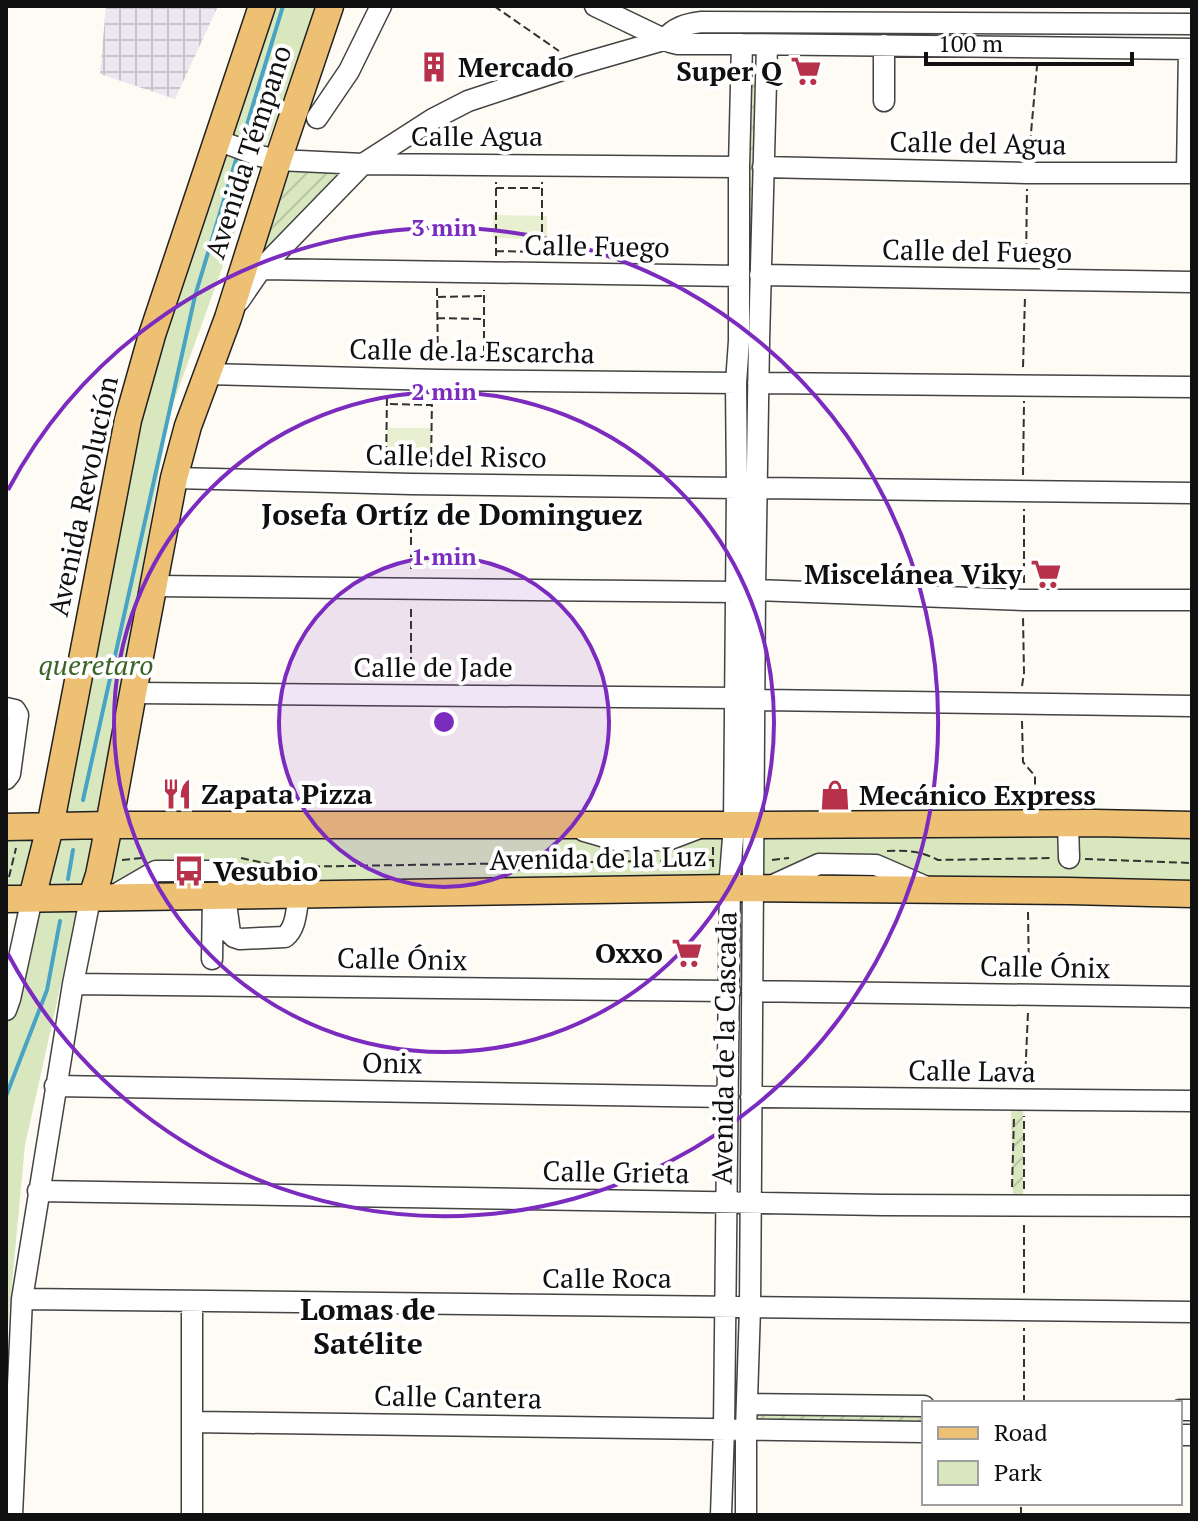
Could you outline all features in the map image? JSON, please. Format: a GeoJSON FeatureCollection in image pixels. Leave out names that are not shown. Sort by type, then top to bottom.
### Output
{"type":"FeatureCollection","features":[{"type":"Feature","properties":{"kind":"main road","name":"Avenida Revolución"},"geometry":{"type":"LineString","coordinates":[[20,891],[48,835],[128,420],[152,335],[224,142],[262,6]]}},
{"type":"Feature","properties":{"kind":"main road","name":"Avenida Témpano"},"geometry":{"type":"LineString","coordinates":[[102,889],[113,841],[133,693],[174,478],[188,426],[228,318],[269,158],[330,6]]}},
{"type":"Feature","properties":{"kind":"main road","name":"Avenida de la Luz"},"geometry":{"type":"LineString","coordinates":[[12,834],[113,841],[563,825],[1192,825]]}},
{"type":"Feature","properties":{"kind":"main road","name":"Avenida de la Luz"},"geometry":{"type":"LineString","coordinates":[[20,891],[102,889],[294,895],[738,877],[934,890],[1028,890],[1070,869],[1192,894]]}},
{"type":"Feature","properties":{"kind":"street"},"geometry":{"type":"LineString","coordinates":[[317,118],[349,71],[381,6]]}},
{"type":"Feature","properties":{"kind":"street"},"geometry":{"type":"LineString","coordinates":[[595,6],[635,15],[664,40],[678,44],[771,15],[1131,14],[1192,24]]}},
{"type":"Feature","properties":{"kind":"street"},"geometry":{"type":"LineString","coordinates":[[744,24],[767,45],[1190,49],[1189,173]]}},
{"type":"Feature","properties":{"kind":"street","name":"Avenida de la Cascada"},"geometry":{"type":"LineString","coordinates":[[744,24],[739,276],[758,383],[747,488],[744,699],[727,825],[738,877],[752,991],[746,1515]]}},
{"type":"Feature","properties":{"kind":"street"},"geometry":{"type":"LineString","coordinates":[[228,318],[261,269],[363,164],[433,119],[468,101],[664,40]]}},
{"type":"Feature","properties":{"kind":"street","name":"Avenida de la Cascada"},"geometry":{"type":"LineString","coordinates":[[747,488],[736,383],[749,341],[760,275],[767,45]]}},
{"type":"Feature","properties":{"kind":"street"},"geometry":{"type":"LineString","coordinates":[[884,45],[884,101]]}},
{"type":"Feature","properties":{"kind":"street","name":"Calle Agua"},"geometry":{"type":"LineString","coordinates":[[224,142],[269,158],[363,164],[739,167]]}},
{"type":"Feature","properties":{"kind":"street","name":"Calle del Agua"},"geometry":{"type":"LineString","coordinates":[[763,167],[1189,173]]}},
{"type":"Feature","properties":{"kind":"street","name":"Calle Fuego"},"geometry":{"type":"LineString","coordinates":[[261,269],[739,276]]}},
{"type":"Feature","properties":{"kind":"street","name":"Calle del Fuego"},"geometry":{"type":"LineString","coordinates":[[760,275],[1192,282]]}},
{"type":"Feature","properties":{"kind":"street","name":"Calle de la Escarcha"},"geometry":{"type":"LineString","coordinates":[[206,374],[736,383]]}},
{"type":"Feature","properties":{"kind":"street"},"geometry":{"type":"LineString","coordinates":[[758,383],[1192,387]]}},
{"type":"Feature","properties":{"kind":"street","name":"Calle del Risco"},"geometry":{"type":"LineString","coordinates":[[174,478],[431,485],[747,488],[1023,483],[1192,493]]}},
{"type":"Feature","properties":{"kind":"street"},"geometry":{"type":"LineString","coordinates":[[153,586],[745,591],[1024,600],[1192,600]]}},
{"type":"Feature","properties":{"kind":"street","name":"Calle de Jade"},"geometry":{"type":"LineString","coordinates":[[133,693],[1192,706]]}},
{"type":"Feature","properties":{"kind":"street"},"geometry":{"type":"LineString","coordinates":[[6,708],[15,710],[18,715],[10,745],[10,774],[6,779]]}},
{"type":"Feature","properties":{"kind":"street"},"geometry":{"type":"LineString","coordinates":[[1068,823],[1070,869]]}},
{"type":"Feature","properties":{"kind":"street"},"geometry":{"type":"LineString","coordinates":[[12,1515],[22,1299],[55,1086],[88,909],[102,889],[156,871],[224,871],[294,895],[293,927],[285,937],[234,937],[230,933],[219,895]]}},
{"type":"Feature","properties":{"kind":"street","name":"Avenida de la Cascada"},"geometry":{"type":"LineString","coordinates":[[721,1515],[730,991],[738,877]]}},
{"type":"Feature","properties":{"kind":"street","name":"Avenida Revolución"},"geometry":{"type":"LineString","coordinates":[[6,1010],[10,999],[20,891]]}},
{"type":"Feature","properties":{"kind":"street"},"geometry":{"type":"LineString","coordinates":[[212,959],[219,895]]}},
{"type":"Feature","properties":{"kind":"street","name":"Calle Ónix"},"geometry":{"type":"LineString","coordinates":[[73,984],[730,991]]}},
{"type":"Feature","properties":{"kind":"street","name":"Calle Ónix"},"geometry":{"type":"LineString","coordinates":[[752,991],[1192,997]]}},
{"type":"Feature","properties":{"kind":"street","name":"Onix"},"geometry":{"type":"LineString","coordinates":[[55,1086],[728,1097]]}},
{"type":"Feature","properties":{"kind":"street","name":"Calle Lava"},"geometry":{"type":"LineString","coordinates":[[751,1097],[1192,1101]]}},
{"type":"Feature","properties":{"kind":"street","name":"Calle Grieta"},"geometry":{"type":"LineString","coordinates":[[38,1191],[750,1203],[1192,1206]]}},
{"type":"Feature","properties":{"kind":"street","name":"Calle Roca"},"geometry":{"type":"LineString","coordinates":[[22,1299],[1192,1312]]}},
{"type":"Feature","properties":{"kind":"street"},"geometry":{"type":"LineString","coordinates":[[192,1301],[192,1515]]}},
{"type":"Feature","properties":{"kind":"street"},"geometry":{"type":"LineString","coordinates":[[747,1404],[922,1406]]}},
{"type":"Feature","properties":{"kind":"street","name":"Calle Cantera"},"geometry":{"type":"LineString","coordinates":[[192,1422],[922,1432]]}},
{"type":"Feature","properties":{"kind":"path"},"geometry":{"type":"LineString","coordinates":[[494,6],[577,65]]}},
{"type":"Feature","properties":{"kind":"path"},"geometry":{"type":"LineString","coordinates":[[521,25],[525,18]]}},
{"type":"Feature","properties":{"kind":"path"},"geometry":{"type":"LineString","coordinates":[[1026,256],[1027,173],[1039,48]]}},
{"type":"Feature","properties":{"kind":"path"},"geometry":{"type":"LineString","coordinates":[[496,188],[542,188],[542,252],[496,251],[496,188]]}},
{"type":"Feature","properties":{"kind":"path"},"geometry":{"type":"LineString","coordinates":[[437,271],[438,357],[484,357],[485,272]]}},
{"type":"Feature","properties":{"kind":"path"},"geometry":{"type":"LineString","coordinates":[[1023,362],[1025,280]]}},
{"type":"Feature","properties":{"kind":"path"},"geometry":{"type":"LineString","coordinates":[[437,297],[484,296]]}},
{"type":"Feature","properties":{"kind":"path"},"geometry":{"type":"LineString","coordinates":[[437,318],[484,319]]}},
{"type":"Feature","properties":{"kind":"path"},"geometry":{"type":"LineString","coordinates":[[386,483],[388,379]]}},
{"type":"Feature","properties":{"kind":"path"},"geometry":{"type":"LineString","coordinates":[[431,485],[432,380]]}},
{"type":"Feature","properties":{"kind":"path"},"geometry":{"type":"LineString","coordinates":[[1024,401],[1024,577]]}},
{"type":"Feature","properties":{"kind":"path"},"geometry":{"type":"LineString","coordinates":[[387,404],[432,405]]}},
{"type":"Feature","properties":{"kind":"path"},"geometry":{"type":"LineString","coordinates":[[1021,693],[1024,673],[1023,616]]}},
{"type":"Feature","properties":{"kind":"path"},"geometry":{"type":"LineString","coordinates":[[1023,728],[1023,762],[1035,776],[1035,823]]}},
{"type":"Feature","properties":{"kind":"path"},"geometry":{"type":"LineString","coordinates":[[239,857],[283,867],[738,877],[727,825]]}},
{"type":"Feature","properties":{"kind":"path"},"geometry":{"type":"LineString","coordinates":[[12,834],[20,891]]}},
{"type":"Feature","properties":{"kind":"path"},"geometry":{"type":"LineString","coordinates":[[113,841],[153,858]]}},
{"type":"Feature","properties":{"kind":"path"},"geometry":{"type":"LineString","coordinates":[[906,850],[924,853],[938,860],[1070,869],[1192,863]]}},
{"type":"Feature","properties":{"kind":"path"},"geometry":{"type":"LineString","coordinates":[[1024,1401],[1024,1311],[1018,1204],[1019,1100],[1029,995],[1028,890]]}},
{"type":"Feature","properties":{"kind":"path"},"geometry":{"type":"LineString","coordinates":[[1018,1204],[1019,1100]]}},
{"type":"Feature","properties":{"kind":"shaded area"},"geometry":{"type":"Polygon","coordinates":[[[106,6],[218,6],[175,99],[100,74],[106,6]]]}},
{"type":"Feature","properties":{"kind":"green space","name":"queretaro"},"geometry":{"type":"Polygon","coordinates":[[[262,6],[315,6],[169,415],[93,835],[776,830],[1192,838],[1192,884],[820,878],[410,879],[82,890],[25,1145],[6,1348],[6,1006],[34,892],[6,893],[6,835],[43,834],[70,647],[184,240],[262,6]]]}},
{"type":"Feature","properties":{"kind":"green space"},"geometry":{"type":"Polygon","coordinates":[[[749,82],[757,82],[754,335],[745,335],[749,82]]]}},
{"type":"Feature","properties":{"kind":"green space"},"geometry":{"type":"Polygon","coordinates":[[[278,165],[345,174],[258,263],[278,165]]]}},
{"type":"Feature","properties":{"kind":"green space"},"geometry":{"type":"Polygon","coordinates":[[[493,215],[547,216],[547,239],[493,238],[493,215]]]}},
{"type":"Feature","properties":{"kind":"green space"},"geometry":{"type":"Polygon","coordinates":[[[387,428],[431,428],[431,460],[387,460],[387,428]]]}},
{"type":"Feature","properties":{"kind":"green space"},"geometry":{"type":"Polygon","coordinates":[[[1011,1102],[1023,1102],[1023,1202],[1013,1203],[1011,1102]]]}},
{"type":"Feature","properties":{"kind":"green space"},"geometry":{"type":"Polygon","coordinates":[[[748,1409],[922,1410],[922,1429],[748,1426],[748,1409]]]}},
{"type":"Feature","properties":{"kind":"waterway"},"geometry":{"type":"LineString","coordinates":[[242,141],[283,6]]}},
{"type":"Feature","properties":{"kind":"waterway"},"geometry":{"type":"LineString","coordinates":[[83,800],[195,296],[238,153]]}},
{"type":"Feature","properties":{"kind":"waterway"},"geometry":{"type":"LineString","coordinates":[[68,879],[73,850]]}},
{"type":"Feature","properties":{"kind":"waterway"},"geometry":{"type":"LineString","coordinates":[[6,1096],[47,990],[60,921]]}},
{"type":"Feature","properties":{"kind":"place","name":"Mercado"},"geometry":{"type":"Point","coordinates":[434,67]}},
{"type":"Feature","properties":{"kind":"place","name":"Super Q"},"geometry":{"type":"Point","coordinates":[806,71]}},
{"type":"Feature","properties":{"kind":"place","name":"Miscelánea Viky"},"geometry":{"type":"Point","coordinates":[1046,574]}},
{"type":"Feature","properties":{"kind":"place","name":"Zapata Pizza"},"geometry":{"type":"Point","coordinates":[177,794]}},
{"type":"Feature","properties":{"kind":"place","name":"Mecánico Express"},"geometry":{"type":"Point","coordinates":[835,795]}},
{"type":"Feature","properties":{"kind":"place","name":"Vesubio"},"geometry":{"type":"Point","coordinates":[189,871]}},
{"type":"Feature","properties":{"kind":"place","name":"Oxxo"},"geometry":{"type":"Point","coordinates":[687,953]}},
{"type":"Feature","properties":{"kind":"district","name":"Josefa Ortíz de Dominguez"},"geometry":{"type":"Point","coordinates":[452,515]}},
{"type":"Feature","properties":{"kind":"district","name":"Lomas de Satélite"},"geometry":{"type":"Point","coordinates":[368,1327]}}]}
